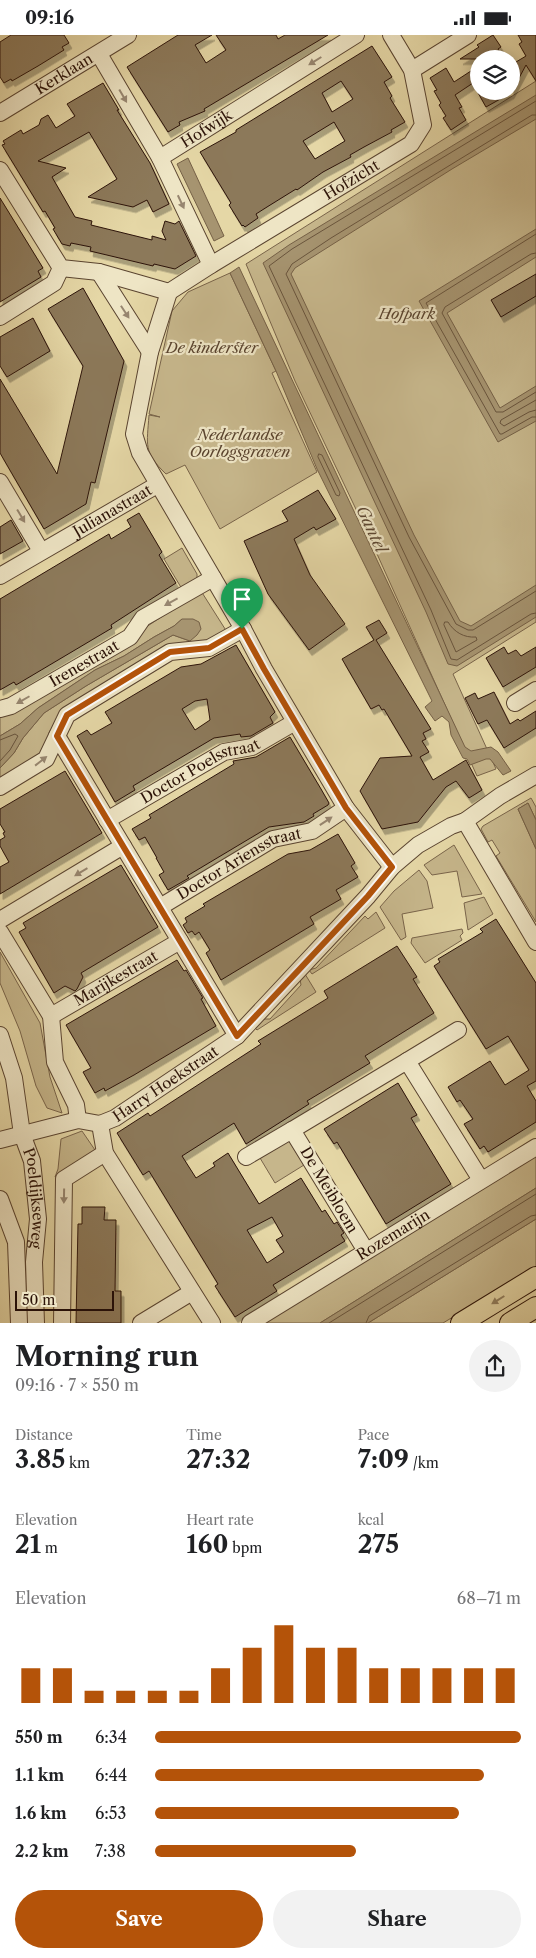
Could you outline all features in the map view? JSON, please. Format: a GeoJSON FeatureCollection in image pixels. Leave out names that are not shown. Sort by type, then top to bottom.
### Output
{"type":"FeatureCollection","features":[{"type":"Feature","properties":{"kind":"main road"},"geometry":{"type":"LineString","coordinates":[[461,1323],[536,1277]]}},
{"type":"Feature","properties":{"kind":"main road"},"geometry":{"type":"LineString","coordinates":[[510,1323],[536,1307]]}},
{"type":"Feature","properties":{"kind":"street","name":"Kerklaan"},"geometry":{"type":"LineString","coordinates":[[0,113],[128,35]]}},
{"type":"Feature","properties":{"kind":"street","name":"Hofwijk"},"geometry":{"type":"LineString","coordinates":[[160,158],[356,35]]}},
{"type":"Feature","properties":{"kind":"street","name":"Hofzicht"},"geometry":{"type":"LineString","coordinates":[[169,292],[210,265],[411,144],[423,125],[412,70],[391,35]]}},
{"type":"Feature","properties":{"kind":"street"},"geometry":{"type":"LineString","coordinates":[[412,70],[468,35]]}},
{"type":"Feature","properties":{"kind":"street"},"geometry":{"type":"LineString","coordinates":[[99,53],[160,158],[210,265]]}},
{"type":"Feature","properties":{"kind":"street"},"geometry":{"type":"LineString","coordinates":[[0,170],[61,268]]}},
{"type":"Feature","properties":{"kind":"street"},"geometry":{"type":"LineString","coordinates":[[61,268],[99,272],[169,292]]}},
{"type":"Feature","properties":{"kind":"street"},"geometry":{"type":"LineString","coordinates":[[0,317],[54,283],[61,268]]}},
{"type":"Feature","properties":{"kind":"street"},"geometry":{"type":"LineString","coordinates":[[99,272],[150,352]]}},
{"type":"Feature","properties":{"kind":"street","name":"Julianastraat"},"geometry":{"type":"LineString","coordinates":[[0,576],[157,485],[140,453],[134,434],[150,352],[169,292]]}},
{"type":"Feature","properties":{"kind":"street"},"geometry":{"type":"LineString","coordinates":[[0,482],[41,551]]}},
{"type":"Feature","properties":{"kind":"street"},"geometry":{"type":"LineString","coordinates":[[157,485],[346,808],[392,867]]}},
{"type":"Feature","properties":{"kind":"street","name":"Irenestraat"},"geometry":{"type":"LineString","coordinates":[[0,709],[11,706],[130,637],[142,617],[213,578]]}},
{"type":"Feature","properties":{"kind":"street"},"geometry":{"type":"LineString","coordinates":[[0,787],[46,759],[67,715],[170,652],[209,648],[242,629]]}},
{"type":"Feature","properties":{"kind":"street"},"geometry":{"type":"LineString","coordinates":[[515,703],[536,690]]}},
{"type":"Feature","properties":{"kind":"street","name":"Doctor Poelsstraat"},"geometry":{"type":"LineString","coordinates":[[107,821],[224,751],[252,747],[295,722]]}},
{"type":"Feature","properties":{"kind":"street"},"geometry":{"type":"LineString","coordinates":[[57,736],[237,1036]]}},
{"type":"Feature","properties":{"kind":"street","name":"Harry Hoekstraat"},"geometry":{"type":"LineString","coordinates":[[22,1134],[78,1120],[100,1124],[115,1119],[237,1036],[368,896],[392,867],[418,845],[451,825],[465,821],[500,796],[536,775]]}},
{"type":"Feature","properties":{"kind":"street","name":"Doctor Ariensstraat"},"geometry":{"type":"LineString","coordinates":[[160,907],[273,839],[312,831],[346,808]]}},
{"type":"Feature","properties":{"kind":"street"},"geometry":{"type":"LineString","coordinates":[[465,821],[536,942]]}},
{"type":"Feature","properties":{"kind":"street"},"geometry":{"type":"LineString","coordinates":[[0,921],[123,846]]}},
{"type":"Feature","properties":{"kind":"street"},"geometry":{"type":"LineString","coordinates":[[0,932],[51,1016],[55,1062],[76,1105],[78,1120]]}},
{"type":"Feature","properties":{"kind":"street","name":"Marijkestraat"},"geometry":{"type":"LineString","coordinates":[[51,1016],[180,941]]}},
{"type":"Feature","properties":{"kind":"street","name":"De Meibloem"},"geometry":{"type":"LineString","coordinates":[[246,1157],[458,1030]]}},
{"type":"Feature","properties":{"kind":"street","name":"Poeldijkseweg"},"geometry":{"type":"LineString","coordinates":[[0,1035],[14,1078],[22,1134],[32,1161],[38,1219],[34,1262],[36,1323]]}},
{"type":"Feature","properties":{"kind":"street"},"geometry":{"type":"LineString","coordinates":[[407,1061],[480,1180]]}},
{"type":"Feature","properties":{"kind":"street"},"geometry":{"type":"LineString","coordinates":[[100,1124],[106,1153],[212,1323]]}},
{"type":"Feature","properties":{"kind":"street","name":"De Meibloem"},"geometry":{"type":"LineString","coordinates":[[292,1130],[366,1251]]}},
{"type":"Feature","properties":{"kind":"street","name":"Poeldijkseweg"},"geometry":{"type":"LineString","coordinates":[[0,1140],[22,1134]]}},
{"type":"Feature","properties":{"kind":"street","name":"Rozemarijn"},"geometry":{"type":"LineString","coordinates":[[250,1323],[536,1147]]}},
{"type":"Feature","properties":{"kind":"street"},"geometry":{"type":"LineString","coordinates":[[62,1323],[64,1179],[106,1153]]}},
{"type":"Feature","properties":{"kind":"street","name":"Poeldijkseweg"},"geometry":{"type":"LineString","coordinates":[[0,1199],[16,1242],[19,1323]]}},
{"type":"Feature","properties":{"kind":"street"},"geometry":{"type":"LineString","coordinates":[[141,1323],[192,1292]]}},
{"type":"Feature","properties":{"kind":"green space","name":"Hofpark"},"geometry":{"type":"Polygon","coordinates":[[[536,81],[536,622],[453,674],[496,769],[477,776],[373,545],[295,381],[246,264],[506,100],[520,100],[520,91],[536,81]]]}},
{"type":"Feature","properties":{"kind":"green space"},"geometry":{"type":"Polygon","coordinates":[[[230,273],[276,371],[272,373],[317,472],[220,529],[185,465],[166,474],[153,460],[147,441],[149,415],[160,417],[149,414],[172,311],[188,292],[230,273]]]}},
{"type":"Feature","properties":{"kind":"green space"},"geometry":{"type":"Polygon","coordinates":[[[182,548],[197,574],[197,578],[182,589],[164,559],[182,548]]]}},
{"type":"Feature","properties":{"kind":"green space"},"geometry":{"type":"Polygon","coordinates":[[[201,591],[227,632],[67,707],[36,762],[0,784],[0,768],[14,753],[23,738],[44,713],[173,635],[190,641],[182,619],[174,626],[124,656],[95,670],[38,708],[20,724],[0,736],[0,715],[143,629],[201,591]]]}},
{"type":"Feature","properties":{"kind":"green space"},"geometry":{"type":"Polygon","coordinates":[[[531,798],[536,807],[536,820],[528,803],[518,809],[536,849],[536,922],[496,856],[500,853],[492,840],[488,842],[481,829],[531,798]]]}},
{"type":"Feature","properties":{"kind":"green space"},"geometry":{"type":"Polygon","coordinates":[[[454,845],[482,894],[462,897],[457,871],[432,875],[424,865],[454,845]]]}},
{"type":"Feature","properties":{"kind":"green space"},"geometry":{"type":"Polygon","coordinates":[[[419,870],[427,881],[433,908],[402,914],[406,937],[401,940],[380,907],[394,891],[419,870]]]}},
{"type":"Feature","properties":{"kind":"green space"},"geometry":{"type":"Polygon","coordinates":[[[484,897],[493,914],[468,930],[464,903],[484,897]]]}},
{"type":"Feature","properties":{"kind":"green space"},"geometry":{"type":"Polygon","coordinates":[[[376,912],[385,928],[312,974],[309,970],[316,968],[365,916],[368,919],[376,912]]]}},
{"type":"Feature","properties":{"kind":"green space"},"geometry":{"type":"Polygon","coordinates":[[[462,929],[463,933],[460,936],[462,940],[425,963],[411,943],[412,938],[462,929]]]}},
{"type":"Feature","properties":{"kind":"green space"},"geometry":{"type":"Polygon","coordinates":[[[0,952],[40,1023],[50,1077],[62,1113],[47,1108],[36,1086],[20,1031],[0,983],[0,952]]]}},
{"type":"Feature","properties":{"kind":"green space"},"geometry":{"type":"Polygon","coordinates":[[[305,974],[316,992],[257,1030],[255,1028],[264,1019],[270,1019],[301,985],[300,979],[305,974]]]}},
{"type":"Feature","properties":{"kind":"green space"},"geometry":{"type":"Polygon","coordinates":[[[82,1131],[95,1150],[55,1177],[58,1169],[61,1139],[82,1131]]]}},
{"type":"Feature","properties":{"kind":"green space"},"geometry":{"type":"Polygon","coordinates":[[[289,1141],[304,1165],[275,1183],[260,1158],[289,1141]]]}},
{"type":"Feature","properties":{"kind":"green space"},"geometry":{"type":"Polygon","coordinates":[[[536,1153],[536,1188],[320,1323],[265,1323],[536,1153]]]}},
{"type":"Feature","properties":{"kind":"green space"},"geometry":{"type":"Polygon","coordinates":[[[536,1219],[536,1267],[443,1323],[368,1323],[536,1219]]]}},
{"type":"Feature","properties":{"kind":"water"},"geometry":{"type":"Polygon","coordinates":[[[536,95],[536,119],[452,169],[295,268],[291,274],[414,535],[460,621],[471,626],[536,585],[536,617],[457,666],[448,664],[426,612],[263,263],[289,245],[536,95]]]}},
{"type":"Feature","properties":{"kind":"water"},"geometry":{"type":"Polygon","coordinates":[[[188,158],[224,236],[214,241],[177,164],[188,158]]]}},
{"type":"Feature","properties":{"kind":"water"},"geometry":{"type":"Polygon","coordinates":[[[536,229],[536,257],[447,313],[500,408],[536,386],[536,421],[498,442],[419,301],[536,229]]]}},
{"type":"Feature","properties":{"kind":"water"},"geometry":{"type":"Polygon","coordinates":[[[239,267],[465,747],[471,751],[491,747],[498,752],[511,771],[503,775],[490,759],[470,765],[467,759],[463,758],[451,735],[449,722],[442,716],[435,721],[425,707],[432,701],[317,469],[276,371],[230,273],[239,267]]]}},
{"type":"Feature","properties":{"kind":"water"},"geometry":{"type":"Polygon","coordinates":[[[182,619],[193,619],[199,622],[201,629],[190,641],[173,635],[44,713],[23,738],[14,753],[0,768],[0,736],[20,724],[38,708],[95,670],[124,656],[174,626],[182,619]]]}},
{"type":"Feature","properties":{"kind":"water"},"geometry":{"type":"Polygon","coordinates":[[[528,803],[536,820],[536,849],[518,809],[528,803]]]}},
{"type":"Feature","properties":{"kind":"water"},"geometry":{"type":"Polygon","coordinates":[[[536,1188],[536,1219],[368,1323],[320,1323],[536,1188]]]}},
{"type":"Feature","properties":{"kind":"building"},"geometry":{"type":"Polygon","coordinates":[[[11,35],[64,35],[69,43],[62,47],[64,50],[38,66],[12,81],[11,79],[4,83],[0,77],[0,42],[11,35]]]}},
{"type":"Feature","properties":{"kind":"building"},"geometry":{"type":"Polygon","coordinates":[[[178,35],[212,35],[195,45],[206,63],[226,50],[216,35],[276,35],[278,39],[285,35],[328,35],[204,109],[205,111],[179,122],[180,125],[168,132],[127,67],[178,35]]]}},
{"type":"Feature","properties":{"kind":"building"},"geometry":{"type":"Polygon","coordinates":[[[493,35],[501,47],[499,50],[474,50],[479,47],[477,45],[493,35]]]}},
{"type":"Feature","properties":{"kind":"building"},"geometry":{"type":"Polygon","coordinates":[[[518,35],[536,35],[536,81],[526,65],[520,76],[520,60],[526,56],[519,44],[522,42],[518,35]]]}},
{"type":"Feature","properties":{"kind":"building"},"geometry":{"type":"Polygon","coordinates":[[[372,46],[392,77],[384,82],[392,96],[390,98],[405,122],[391,130],[392,132],[350,155],[351,157],[323,172],[256,214],[258,218],[245,227],[242,226],[229,205],[231,203],[200,152],[236,132],[236,130],[372,46]],[[341,81],[322,93],[332,112],[353,99],[341,81]],[[334,122],[303,141],[315,159],[345,141],[334,122]]]}},
{"type":"Feature","properties":{"kind":"building"},"geometry":{"type":"Polygon","coordinates":[[[470,53],[470,59],[460,59],[470,53]]]}},
{"type":"Feature","properties":{"kind":"building"},"geometry":{"type":"Polygon","coordinates":[[[446,68],[454,82],[470,72],[470,85],[455,95],[462,107],[459,108],[466,120],[451,130],[443,118],[446,116],[439,105],[441,103],[434,91],[437,90],[430,78],[446,68]]]}},
{"type":"Feature","properties":{"kind":"building"},"geometry":{"type":"Polygon","coordinates":[[[103,83],[119,110],[117,110],[150,163],[169,204],[153,212],[147,200],[133,207],[88,197],[117,179],[89,132],[38,161],[66,168],[52,177],[75,217],[92,221],[91,225],[152,240],[152,236],[166,240],[162,231],[165,221],[175,224],[179,221],[196,256],[175,269],[154,264],[153,266],[90,251],[91,247],[71,243],[70,246],[62,244],[45,211],[43,212],[2,145],[5,144],[3,141],[21,130],[23,134],[39,125],[41,119],[48,115],[56,128],[75,116],[67,104],[103,83]]]}},
{"type":"Feature","properties":{"kind":"building"},"geometry":{"type":"Polygon","coordinates":[[[482,100],[498,100],[486,107],[482,100]]]}},
{"type":"Feature","properties":{"kind":"building"},"geometry":{"type":"Polygon","coordinates":[[[0,198],[43,268],[38,271],[41,277],[0,302],[0,198]]]}},
{"type":"Feature","properties":{"kind":"building"},"geometry":{"type":"Polygon","coordinates":[[[536,274],[536,296],[501,317],[491,300],[536,274]]]}},
{"type":"Feature","properties":{"kind":"building"},"geometry":{"type":"Polygon","coordinates":[[[83,288],[124,361],[95,483],[91,482],[86,504],[44,529],[0,453],[0,379],[57,474],[83,366],[48,309],[83,288]]]}},
{"type":"Feature","properties":{"kind":"building"},"geometry":{"type":"Polygon","coordinates":[[[33,318],[50,351],[7,377],[0,366],[0,337],[33,318]]]}},
{"type":"Feature","properties":{"kind":"building"},"geometry":{"type":"Polygon","coordinates":[[[318,490],[336,519],[316,530],[314,527],[294,539],[310,575],[345,624],[309,650],[268,594],[244,541],[288,521],[282,511],[318,490]]]}},
{"type":"Feature","properties":{"kind":"building"},"geometry":{"type":"Polygon","coordinates":[[[139,513],[162,552],[159,555],[176,583],[111,625],[112,628],[16,685],[14,682],[0,690],[0,599],[109,534],[111,539],[131,527],[127,520],[139,513]]]}},
{"type":"Feature","properties":{"kind":"building"},"geometry":{"type":"Polygon","coordinates":[[[11,520],[23,541],[0,554],[0,527],[11,520]]]}},
{"type":"Feature","properties":{"kind":"building"},"geometry":{"type":"Polygon","coordinates":[[[379,620],[387,633],[376,640],[431,729],[423,733],[426,739],[422,741],[429,752],[420,757],[433,780],[466,760],[482,790],[469,798],[456,781],[446,787],[418,822],[382,829],[360,791],[380,758],[412,756],[384,709],[382,710],[379,705],[371,709],[342,659],[374,640],[366,627],[379,620]]]}},
{"type":"Feature","properties":{"kind":"building"},"geometry":{"type":"Polygon","coordinates":[[[236,645],[275,712],[270,717],[273,723],[251,736],[241,737],[240,734],[214,738],[133,786],[135,790],[115,802],[77,736],[87,730],[91,735],[112,723],[105,712],[181,667],[201,664],[236,645]],[[207,699],[195,701],[182,709],[195,730],[210,720],[207,699]]]}},
{"type":"Feature","properties":{"kind":"building"},"geometry":{"type":"Polygon","coordinates":[[[504,647],[508,654],[516,650],[521,656],[536,647],[536,667],[503,687],[486,658],[504,647]]]}},
{"type":"Feature","properties":{"kind":"building"},"geometry":{"type":"Polygon","coordinates":[[[494,692],[510,724],[518,719],[520,721],[536,711],[536,728],[504,748],[487,720],[478,724],[465,698],[475,693],[478,699],[494,692]]]}},
{"type":"Feature","properties":{"kind":"building"},"geometry":{"type":"Polygon","coordinates":[[[290,737],[329,803],[328,805],[304,822],[269,827],[187,876],[189,878],[168,890],[159,875],[164,872],[145,837],[139,840],[132,829],[151,818],[149,815],[234,764],[233,761],[256,757],[290,737]]]}},
{"type":"Feature","properties":{"kind":"building"},"geometry":{"type":"Polygon","coordinates":[[[65,771],[102,833],[0,894],[0,867],[9,862],[0,846],[0,840],[5,837],[3,833],[5,832],[0,824],[0,809],[65,771]]]}},
{"type":"Feature","properties":{"kind":"building"},"geometry":{"type":"Polygon","coordinates":[[[338,834],[355,863],[351,866],[358,877],[336,890],[341,899],[310,917],[314,924],[221,980],[206,953],[210,950],[199,932],[195,935],[192,931],[188,933],[183,925],[187,922],[185,918],[205,906],[203,904],[288,854],[310,850],[338,834]]]}},
{"type":"Feature","properties":{"kind":"building"},"geometry":{"type":"Polygon","coordinates":[[[121,865],[158,927],[81,973],[83,977],[75,991],[65,986],[54,993],[19,932],[26,928],[23,923],[121,865]]]}},
{"type":"Feature","properties":{"kind":"building"},"geometry":{"type":"Polygon","coordinates":[[[496,919],[536,983],[536,1081],[527,1086],[536,1101],[536,1122],[488,1152],[484,1146],[480,1149],[464,1124],[473,1119],[460,1100],[457,1102],[448,1087],[490,1061],[505,1085],[529,1070],[508,1036],[486,1049],[434,966],[440,962],[438,959],[483,932],[480,929],[496,919]]]}},
{"type":"Feature","properties":{"kind":"building"},"geometry":{"type":"Polygon","coordinates":[[[397,946],[417,977],[413,979],[434,1013],[365,1056],[370,1063],[307,1101],[309,1104],[246,1144],[234,1123],[182,1156],[196,1178],[215,1166],[213,1163],[228,1153],[259,1204],[301,1178],[322,1212],[325,1210],[334,1224],[337,1222],[344,1233],[341,1235],[345,1241],[273,1285],[277,1291],[235,1317],[215,1286],[218,1284],[149,1171],[143,1175],[117,1133],[148,1113],[150,1116],[261,1044],[258,1041],[328,998],[324,991],[397,946]],[[272,1217],[247,1230],[267,1263],[284,1252],[276,1240],[283,1236],[272,1217]]]}},
{"type":"Feature","properties":{"kind":"building"},"geometry":{"type":"Polygon","coordinates":[[[177,960],[184,971],[186,970],[203,998],[201,999],[216,1026],[134,1075],[105,1091],[104,1088],[95,1093],[83,1072],[91,1068],[66,1025],[177,960]]]}},
{"type":"Feature","properties":{"kind":"building"},"geometry":{"type":"Polygon","coordinates":[[[398,1083],[417,1115],[411,1118],[451,1184],[386,1224],[337,1142],[334,1144],[324,1129],[398,1083]]]}},
{"type":"Feature","properties":{"kind":"building"},"geometry":{"type":"Polygon","coordinates":[[[82,1207],[105,1207],[104,1220],[116,1220],[115,1291],[121,1291],[121,1323],[76,1323],[78,1224],[82,1224],[82,1207]]]}},
{"type":"Feature","properties":{"kind":"route"},"geometry":{"type":"LineString","coordinates":[[242,629],[346,808],[392,867],[368,896],[237,1036],[57,736],[67,715],[170,652],[209,648],[242,629]]}},
{"type":"Feature","properties":{"kind":"park label","name":"De kinderster"},"geometry":{"type":"Point","coordinates":[212,348]}},
{"type":"Feature","properties":{"kind":"park label","name":"Nederlandse Oorlogsgraven"},"geometry":{"type":"Point","coordinates":[240,444]}},
{"type":"Feature","properties":{"kind":"water label","name":"Gantel"},"geometry":{"type":"Point","coordinates":[372,529]}}]}
